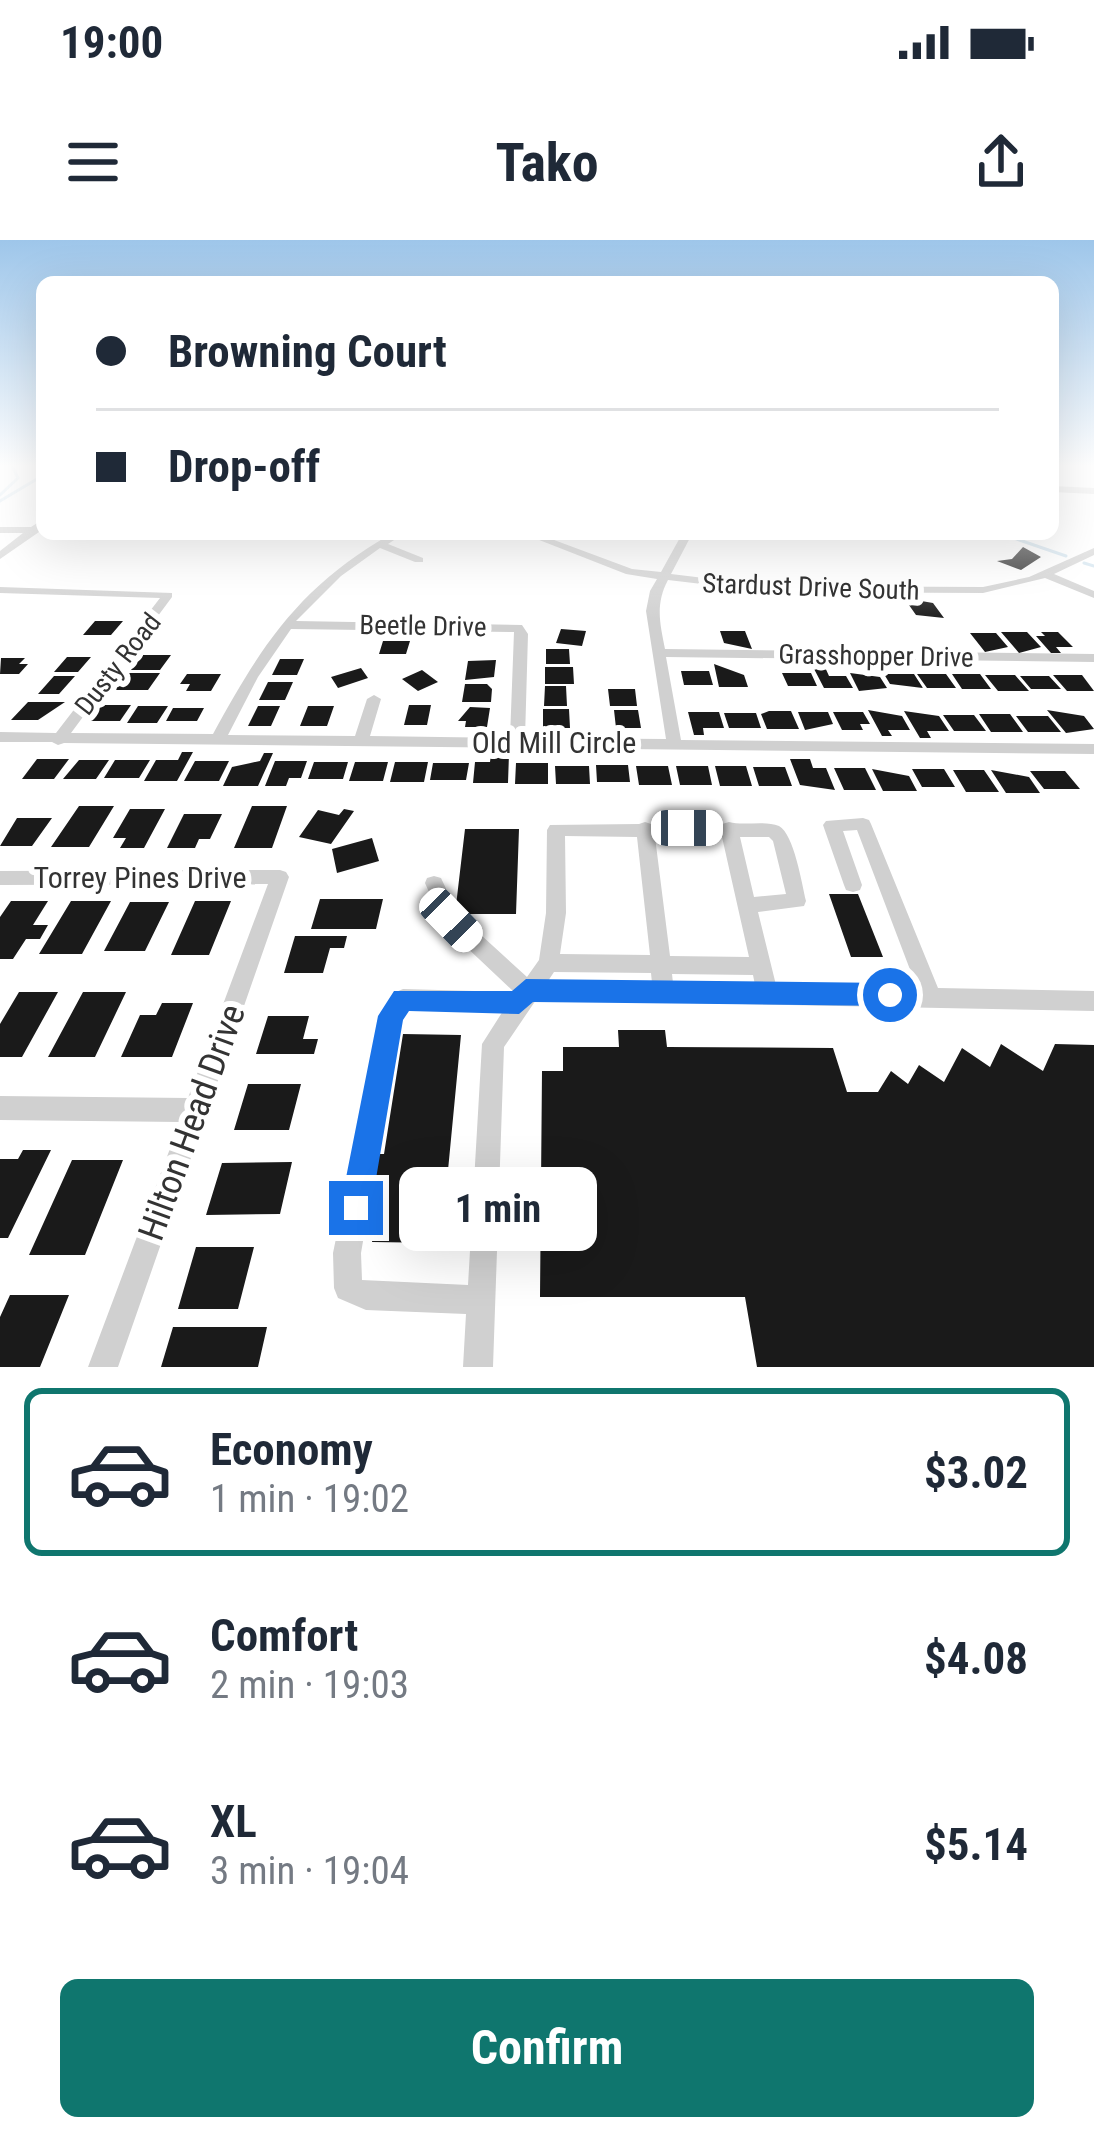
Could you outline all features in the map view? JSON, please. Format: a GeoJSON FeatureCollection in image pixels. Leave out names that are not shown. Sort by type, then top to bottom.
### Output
{"type":"FeatureCollection","features":[{"type":"Feature","properties":{"kind":"street"},"geometry":{"type":"LineString","coordinates":[[0,530],[36,528]]}},
{"type":"Feature","properties":{"kind":"street"},"geometry":{"type":"LineString","coordinates":[[0,556],[36,530]]}},
{"type":"Feature","properties":{"kind":"street"},"geometry":{"type":"LineString","coordinates":[[217,740],[260,659],[285,625],[338,568],[386,540]]}},
{"type":"Feature","properties":{"kind":"street","name":"Stardust Drive South"},"geometry":{"type":"LineString","coordinates":[[542,540],[584,559],[661,579],[770,589],[1000,588],[1094,550]]}},
{"type":"Feature","properties":{"kind":"street"},"geometry":{"type":"LineString","coordinates":[[674,744],[652,611],[661,579],[684,540]]}},
{"type":"Feature","properties":{"kind":"street"},"geometry":{"type":"LineString","coordinates":[[378,544],[419,560]]}},
{"type":"Feature","properties":{"kind":"street"},"geometry":{"type":"LineString","coordinates":[[1044,574],[1094,595]]}},
{"type":"Feature","properties":{"kind":"street","name":"Dusty Road"},"geometry":{"type":"LineString","coordinates":[[0,590],[169,597],[58,740]]}},
{"type":"Feature","properties":{"kind":"street","name":"Beetle Drive"},"geometry":{"type":"LineString","coordinates":[[285,625],[518,628],[522,634],[517,743]]}},
{"type":"Feature","properties":{"kind":"street","name":"Grasshopper Drive"},"geometry":{"type":"LineString","coordinates":[[658,653],[1094,658]]}},
{"type":"Feature","properties":{"kind":"street"},"geometry":{"type":"LineString","coordinates":[[362,742],[374,700]]}},
{"type":"Feature","properties":{"kind":"street","name":"Old Mill Circle"},"geometry":{"type":"LineString","coordinates":[[7,737],[1094,749]]}},
{"type":"Feature","properties":{"kind":"street"},"geometry":{"type":"LineString","coordinates":[[853,885],[832,825],[862,824],[930,995]]}},
{"type":"Feature","properties":{"kind":"street"},"geometry":{"type":"LineString","coordinates":[[645,828],[664,994]]}},
{"type":"Feature","properties":{"kind":"street"},"geometry":{"type":"LineString","coordinates":[[728,828],[768,994]]}},
{"type":"Feature","properties":{"kind":"street"},"geometry":{"type":"LineString","coordinates":[[478,1367],[494,1044],[549,963],[556,926],[556,830],[763,829],[781,838],[797,901],[747,905]]}},
{"type":"Feature","properties":{"kind":"street","name":"Torrey Pines Drive"},"geometry":{"type":"LineString","coordinates":[[0,878],[280,878]]}},
{"type":"Feature","properties":{"kind":"street","name":"Hilton Head Drive"},"geometry":{"type":"LineString","coordinates":[[103,1367],[280,878]]}},
{"type":"Feature","properties":{"kind":"street"},"geometry":{"type":"LineString","coordinates":[[434,883],[451,920],[523,996]]}},
{"type":"Feature","properties":{"kind":"street"},"geometry":{"type":"LineString","coordinates":[[549,963],[762,966]]}},
{"type":"Feature","properties":{"kind":"street"},"geometry":{"type":"LineString","coordinates":[[482,1300],[366,1296],[348,1288],[347,1253],[391,1016],[403,999],[768,994],[1094,1001]]}},
{"type":"Feature","properties":{"kind":"street"},"geometry":{"type":"LineString","coordinates":[[0,1108],[196,1110]]}},
{"type":"Feature","properties":{"kind":"building"},"geometry":{"type":"Polygon","coordinates":[[[1023,547],[1041,557],[1021,570],[997,561],[1012,559],[1023,547]]]}},
{"type":"Feature","properties":{"kind":"building"},"geometry":{"type":"Polygon","coordinates":[[[904,598],[933,603],[944,618],[916,615],[904,598]]]}},
{"type":"Feature","properties":{"kind":"building"},"geometry":{"type":"Polygon","coordinates":[[[95,621],[123,621],[111,635],[83,635],[95,621]]]}},
{"type":"Feature","properties":{"kind":"building"},"geometry":{"type":"Polygon","coordinates":[[[561,629],[586,631],[582,646],[556,643],[561,629]]]}},
{"type":"Feature","properties":{"kind":"building"},"geometry":{"type":"Polygon","coordinates":[[[720,631],[745,631],[752,649],[724,643],[720,631]]]}},
{"type":"Feature","properties":{"kind":"building"},"geometry":{"type":"Polygon","coordinates":[[[1001,632],[1027,632],[1041,647],[1019,653],[1001,632]]]}},
{"type":"Feature","properties":{"kind":"building"},"geometry":{"type":"Polygon","coordinates":[[[1041,632],[1058,632],[1073,647],[1056,647],[1061,653],[1051,653],[1036,636],[1045,636],[1041,632]]]}},
{"type":"Feature","properties":{"kind":"building"},"geometry":{"type":"Polygon","coordinates":[[[970,633],[996,633],[1008,647],[985,652],[970,633]]]}},
{"type":"Feature","properties":{"kind":"building"},"geometry":{"type":"Polygon","coordinates":[[[383,641],[410,641],[406,654],[379,654],[383,641]]]}},
{"type":"Feature","properties":{"kind":"building"},"geometry":{"type":"Polygon","coordinates":[[[546,649],[569,649],[570,664],[546,664],[546,649]]]}},
{"type":"Feature","properties":{"kind":"building"},"geometry":{"type":"Polygon","coordinates":[[[143,655],[171,655],[160,670],[131,670],[143,655]]]}},
{"type":"Feature","properties":{"kind":"building"},"geometry":{"type":"Polygon","coordinates":[[[67,657],[91,657],[78,672],[54,672],[67,657]]]}},
{"type":"Feature","properties":{"kind":"building"},"geometry":{"type":"Polygon","coordinates":[[[1,658],[25,658],[19,664],[28,664],[19,674],[0,674],[1,658]]]}},
{"type":"Feature","properties":{"kind":"building"},"geometry":{"type":"Polygon","coordinates":[[[280,659],[304,659],[297,675],[272,675],[280,659]]]}},
{"type":"Feature","properties":{"kind":"building"},"geometry":{"type":"Polygon","coordinates":[[[496,660],[494,677],[465,680],[468,661],[496,660]]]}},
{"type":"Feature","properties":{"kind":"building"},"geometry":{"type":"Polygon","coordinates":[[[714,664],[744,675],[748,687],[719,687],[714,664]]]}},
{"type":"Feature","properties":{"kind":"building"},"geometry":{"type":"Polygon","coordinates":[[[812,665],[824,665],[829,676],[846,676],[853,688],[824,688],[812,665]]]}},
{"type":"Feature","properties":{"kind":"building"},"geometry":{"type":"Polygon","coordinates":[[[545,667],[573,667],[574,684],[545,684],[545,667]]]}},
{"type":"Feature","properties":{"kind":"building"},"geometry":{"type":"Polygon","coordinates":[[[361,668],[368,678],[338,688],[331,677],[361,668]]]}},
{"type":"Feature","properties":{"kind":"building"},"geometry":{"type":"Polygon","coordinates":[[[422,670],[438,682],[418,691],[402,679],[422,670]]]}},
{"type":"Feature","properties":{"kind":"building"},"geometry":{"type":"Polygon","coordinates":[[[681,671],[709,671],[713,685],[684,685],[681,671]]]}},
{"type":"Feature","properties":{"kind":"building"},"geometry":{"type":"Polygon","coordinates":[[[128,673],[160,673],[148,690],[115,690],[128,673]]]}},
{"type":"Feature","properties":{"kind":"building"},"geometry":{"type":"Polygon","coordinates":[[[782,673],[811,673],[817,686],[788,686],[782,673]]]}},
{"type":"Feature","properties":{"kind":"building"},"geometry":{"type":"Polygon","coordinates":[[[850,673],[880,677],[887,688],[859,691],[850,673]]]}},
{"type":"Feature","properties":{"kind":"building"},"geometry":{"type":"Polygon","coordinates":[[[187,674],[221,674],[211,691],[186,691],[190,684],[180,684],[187,674]]]}},
{"type":"Feature","properties":{"kind":"building"},"geometry":{"type":"Polygon","coordinates":[[[884,674],[914,674],[923,688],[890,684],[884,674]]]}},
{"type":"Feature","properties":{"kind":"building"},"geometry":{"type":"Polygon","coordinates":[[[917,674],[946,674],[956,688],[927,688],[917,674]]]}},
{"type":"Feature","properties":{"kind":"building"},"geometry":{"type":"Polygon","coordinates":[[[952,674],[980,674],[991,689],[962,689],[952,674]]]}},
{"type":"Feature","properties":{"kind":"building"},"geometry":{"type":"Polygon","coordinates":[[[985,675],[1015,675],[1029,691],[998,691],[985,675]]]}},
{"type":"Feature","properties":{"kind":"building"},"geometry":{"type":"Polygon","coordinates":[[[1053,675],[1082,675],[1094,691],[1067,691],[1053,675]]]}},
{"type":"Feature","properties":{"kind":"building"},"geometry":{"type":"Polygon","coordinates":[[[54,676],[75,676],[59,694],[38,694],[54,676]]]}},
{"type":"Feature","properties":{"kind":"building"},"geometry":{"type":"Polygon","coordinates":[[[1020,676],[1049,676],[1061,689],[1031,689],[1020,676]]]}},
{"type":"Feature","properties":{"kind":"building"},"geometry":{"type":"Polygon","coordinates":[[[268,682],[293,682],[285,700],[259,700],[268,682]]]}},
{"type":"Feature","properties":{"kind":"building"},"geometry":{"type":"Polygon","coordinates":[[[465,684],[487,684],[492,689],[491,702],[462,702],[465,684]]]}},
{"type":"Feature","properties":{"kind":"building"},"geometry":{"type":"Polygon","coordinates":[[[545,686],[566,686],[567,706],[544,706],[545,686]]]}},
{"type":"Feature","properties":{"kind":"building"},"geometry":{"type":"Polygon","coordinates":[[[608,689],[635,689],[637,706],[610,706],[608,689]]]}},
{"type":"Feature","properties":{"kind":"building"},"geometry":{"type":"Polygon","coordinates":[[[28,702],[65,702],[38,720],[11,720],[28,702]]]}},
{"type":"Feature","properties":{"kind":"building"},"geometry":{"type":"Polygon","coordinates":[[[101,705],[131,705],[120,721],[89,721],[101,705]]]}},
{"type":"Feature","properties":{"kind":"building"},"geometry":{"type":"Polygon","coordinates":[[[409,705],[431,705],[427,725],[404,725],[409,705]]]}},
{"type":"Feature","properties":{"kind":"building"},"geometry":{"type":"Polygon","coordinates":[[[138,706],[168,706],[157,723],[127,723],[138,706]]]}},
{"type":"Feature","properties":{"kind":"building"},"geometry":{"type":"Polygon","coordinates":[[[258,706],[280,706],[271,726],[248,726],[258,706]]]}},
{"type":"Feature","properties":{"kind":"building"},"geometry":{"type":"Polygon","coordinates":[[[308,706],[334,706],[327,726],[300,726],[308,706]]]}},
{"type":"Feature","properties":{"kind":"building"},"geometry":{"type":"Polygon","coordinates":[[[470,707],[490,708],[487,727],[465,727],[466,721],[458,721],[470,707]]]}},
{"type":"Feature","properties":{"kind":"building"},"geometry":{"type":"Polygon","coordinates":[[[173,708],[204,708],[197,721],[166,721],[173,708]]]}},
{"type":"Feature","properties":{"kind":"building"},"geometry":{"type":"Polygon","coordinates":[[[543,709],[569,709],[570,728],[543,728],[543,709]]]}},
{"type":"Feature","properties":{"kind":"building"},"geometry":{"type":"Polygon","coordinates":[[[614,710],[638,710],[641,728],[616,728],[614,710]]]}},
{"type":"Feature","properties":{"kind":"building"},"geometry":{"type":"Polygon","coordinates":[[[868,710],[902,716],[910,730],[888,730],[892,736],[882,736],[868,710]]]}},
{"type":"Feature","properties":{"kind":"building"},"geometry":{"type":"Polygon","coordinates":[[[1047,710],[1084,716],[1094,729],[1066,733],[1047,710]]]}},
{"type":"Feature","properties":{"kind":"building"},"geometry":{"type":"Polygon","coordinates":[[[791,711],[799,729],[767,729],[761,714],[791,711]]]}},
{"type":"Feature","properties":{"kind":"building"},"geometry":{"type":"Polygon","coordinates":[[[904,711],[939,716],[949,731],[927,731],[931,738],[920,738],[904,711]]]}},
{"type":"Feature","properties":{"kind":"building"},"geometry":{"type":"Polygon","coordinates":[[[688,712],[719,712],[724,728],[703,728],[704,735],[694,735],[688,712]]]}},
{"type":"Feature","properties":{"kind":"building"},"geometry":{"type":"Polygon","coordinates":[[[798,712],[828,712],[833,724],[805,730],[798,712]]]}},
{"type":"Feature","properties":{"kind":"building"},"geometry":{"type":"Polygon","coordinates":[[[833,712],[863,712],[870,724],[860,724],[863,730],[842,730],[833,712]]]}},
{"type":"Feature","properties":{"kind":"building"},"geometry":{"type":"Polygon","coordinates":[[[724,713],[756,713],[761,728],[729,728],[724,713]]]}},
{"type":"Feature","properties":{"kind":"building"},"geometry":{"type":"Polygon","coordinates":[[[979,714],[1010,714],[1023,732],[991,732],[979,714]]]}},
{"type":"Feature","properties":{"kind":"building"},"geometry":{"type":"Polygon","coordinates":[[[943,715],[974,715],[986,731],[954,731],[943,715]]]}},
{"type":"Feature","properties":{"kind":"building"},"geometry":{"type":"Polygon","coordinates":[[[1016,716],[1048,716],[1061,732],[1028,732],[1016,716]]]}},
{"type":"Feature","properties":{"kind":"building"},"geometry":{"type":"Polygon","coordinates":[[[182,752],[193,752],[177,781],[144,781],[156,760],[178,760],[182,752]]]}},
{"type":"Feature","properties":{"kind":"building"},"geometry":{"type":"Polygon","coordinates":[[[264,753],[273,753],[258,786],[223,786],[232,767],[260,761],[264,753]]]}},
{"type":"Feature","properties":{"kind":"building"},"geometry":{"type":"Polygon","coordinates":[[[491,754],[509,754],[508,783],[473,783],[475,762],[490,762],[491,754]]]}},
{"type":"Feature","properties":{"kind":"building"},"geometry":{"type":"Polygon","coordinates":[[[37,759],[69,759],[54,779],[22,779],[37,759]]]}},
{"type":"Feature","properties":{"kind":"building"},"geometry":{"type":"Polygon","coordinates":[[[790,759],[810,759],[813,768],[826,768],[835,790],[800,785],[790,759]]]}},
{"type":"Feature","properties":{"kind":"building"},"geometry":{"type":"Polygon","coordinates":[[[79,760],[109,760],[96,779],[63,779],[79,760]]]}},
{"type":"Feature","properties":{"kind":"building"},"geometry":{"type":"Polygon","coordinates":[[[115,760],[150,760],[139,778],[104,778],[115,760]]]}},
{"type":"Feature","properties":{"kind":"building"},"geometry":{"type":"Polygon","coordinates":[[[195,761],[229,761],[219,781],[184,781],[195,761]]]}},
{"type":"Feature","properties":{"kind":"building"},"geometry":{"type":"Polygon","coordinates":[[[275,761],[307,761],[301,778],[289,778],[286,786],[265,786],[275,761]]]}},
{"type":"Feature","properties":{"kind":"building"},"geometry":{"type":"Polygon","coordinates":[[[314,762],[348,762],[343,779],[308,779],[314,762]]]}},
{"type":"Feature","properties":{"kind":"building"},"geometry":{"type":"Polygon","coordinates":[[[355,762],[388,762],[383,781],[349,781],[355,762]]]}},
{"type":"Feature","properties":{"kind":"building"},"geometry":{"type":"Polygon","coordinates":[[[395,762],[428,762],[424,782],[390,782],[395,762]]]}},
{"type":"Feature","properties":{"kind":"building"},"geometry":{"type":"Polygon","coordinates":[[[433,763],[469,763],[466,780],[430,780],[433,763]]]}},
{"type":"Feature","properties":{"kind":"building"},"geometry":{"type":"Polygon","coordinates":[[[516,763],[548,763],[548,784],[515,784],[516,763]]]}},
{"type":"Feature","properties":{"kind":"building"},"geometry":{"type":"Polygon","coordinates":[[[596,765],[628,765],[630,782],[597,782],[596,765]]]}},
{"type":"Feature","properties":{"kind":"building"},"geometry":{"type":"Polygon","coordinates":[[[555,766],[589,766],[590,784],[556,784],[555,766]]]}},
{"type":"Feature","properties":{"kind":"building"},"geometry":{"type":"Polygon","coordinates":[[[636,766],[668,766],[672,785],[639,785],[636,766]]]}},
{"type":"Feature","properties":{"kind":"building"},"geometry":{"type":"Polygon","coordinates":[[[676,766],[708,766],[712,785],[680,785],[676,766]]]}},
{"type":"Feature","properties":{"kind":"building"},"geometry":{"type":"Polygon","coordinates":[[[715,766],[746,766],[752,786],[720,786],[715,766]]]}},
{"type":"Feature","properties":{"kind":"building"},"geometry":{"type":"Polygon","coordinates":[[[753,767],[785,767],[792,786],[759,786],[753,767]]]}},
{"type":"Feature","properties":{"kind":"building"},"geometry":{"type":"Polygon","coordinates":[[[834,768],[865,768],[876,790],[844,790],[834,768]]]}},
{"type":"Feature","properties":{"kind":"building"},"geometry":{"type":"Polygon","coordinates":[[[872,769],[909,776],[917,791],[883,791],[872,769]]]}},
{"type":"Feature","properties":{"kind":"building"},"geometry":{"type":"Polygon","coordinates":[[[912,769],[944,769],[955,787],[922,787],[912,769]]]}},
{"type":"Feature","properties":{"kind":"building"},"geometry":{"type":"Polygon","coordinates":[[[953,770],[984,770],[999,792],[966,792],[953,770]]]}},
{"type":"Feature","properties":{"kind":"building"},"geometry":{"type":"Polygon","coordinates":[[[991,770],[1029,777],[1040,793],[1006,793],[991,770]]]}},
{"type":"Feature","properties":{"kind":"building"},"geometry":{"type":"Polygon","coordinates":[[[1030,771],[1065,771],[1080,789],[1044,789],[1030,771]]]}},
{"type":"Feature","properties":{"kind":"building"},"geometry":{"type":"Polygon","coordinates":[[[79,806],[114,806],[89,847],[51,847],[79,806]]]}},
{"type":"Feature","properties":{"kind":"building"},"geometry":{"type":"Polygon","coordinates":[[[252,806],[287,806],[272,848],[234,848],[252,806]]]}},
{"type":"Feature","properties":{"kind":"building"},"geometry":{"type":"Polygon","coordinates":[[[130,809],[165,809],[144,848],[120,848],[126,838],[113,838],[130,809]]]}},
{"type":"Feature","properties":{"kind":"building"},"geometry":{"type":"Polygon","coordinates":[[[344,809],[354,811],[331,844],[299,837],[318,810],[339,815],[344,809]]]}},
{"type":"Feature","properties":{"kind":"building"},"geometry":{"type":"Polygon","coordinates":[[[184,814],[222,814],[210,839],[199,839],[195,848],[167,848],[184,814]]]}},
{"type":"Feature","properties":{"kind":"building"},"geometry":{"type":"Polygon","coordinates":[[[17,818],[52,818],[32,846],[0,846],[17,818]]]}},
{"type":"Feature","properties":{"kind":"building"},"geometry":{"type":"Polygon","coordinates":[[[465,829],[519,829],[516,914],[455,914],[465,829]]]}},
{"type":"Feature","properties":{"kind":"building"},"geometry":{"type":"Polygon","coordinates":[[[372,838],[379,861],[337,873],[332,849],[372,838]]]}},
{"type":"Feature","properties":{"kind":"building"},"geometry":{"type":"Polygon","coordinates":[[[829,894],[858,894],[883,957],[851,957],[829,894]]]}},
{"type":"Feature","properties":{"kind":"building"},"geometry":{"type":"Polygon","coordinates":[[[320,899],[383,899],[376,929],[311,929],[320,899]]]}},
{"type":"Feature","properties":{"kind":"building"},"geometry":{"type":"Polygon","coordinates":[[[11,901],[48,901],[33,925],[48,925],[40,939],[26,939],[13,959],[0,959],[0,917],[11,901]]]}},
{"type":"Feature","properties":{"kind":"building"},"geometry":{"type":"Polygon","coordinates":[[[71,901],[111,901],[82,954],[39,954],[71,901]]]}},
{"type":"Feature","properties":{"kind":"building"},"geometry":{"type":"Polygon","coordinates":[[[195,901],[231,901],[209,955],[171,955],[195,901]]]}},
{"type":"Feature","properties":{"kind":"building"},"geometry":{"type":"Polygon","coordinates":[[[130,902],[169,902],[145,951],[104,951],[130,902]]]}},
{"type":"Feature","properties":{"kind":"building"},"geometry":{"type":"Polygon","coordinates":[[[295,936],[347,936],[344,948],[330,948],[323,973],[284,973],[295,936]]]}},
{"type":"Feature","properties":{"kind":"building"},"geometry":{"type":"Polygon","coordinates":[[[19,992],[58,992],[22,1057],[0,1057],[0,1024],[19,992]]]}},
{"type":"Feature","properties":{"kind":"building"},"geometry":{"type":"Polygon","coordinates":[[[83,992],[126,992],[95,1057],[48,1057],[83,992]]]}},
{"type":"Feature","properties":{"kind":"building"},"geometry":{"type":"Polygon","coordinates":[[[162,1003],[193,1003],[172,1057],[121,1057],[140,1015],[156,1015],[162,1003]]]}},
{"type":"Feature","properties":{"kind":"building"},"geometry":{"type":"Polygon","coordinates":[[[268,1016],[309,1016],[303,1039],[318,1039],[314,1054],[256,1054],[268,1016]]]}},
{"type":"Feature","properties":{"kind":"building"},"geometry":{"type":"Polygon","coordinates":[[[618,1030],[665,1030],[667,1047],[833,1048],[847,1092],[878,1092],[891,1071],[908,1084],[919,1065],[944,1082],[962,1048],[990,1067],[1001,1044],[1043,1071],[1055,1044],[1094,1045],[1094,1367],[757,1367],[745,1297],[540,1297],[542,1071],[563,1071],[563,1047],[619,1047],[618,1030]]]}},
{"type":"Feature","properties":{"kind":"building"},"geometry":{"type":"Polygon","coordinates":[[[403,1034],[461,1035],[441,1243],[372,1242],[380,1195],[362,1195],[368,1154],[384,1154],[403,1034]]]}},
{"type":"Feature","properties":{"kind":"building"},"geometry":{"type":"Polygon","coordinates":[[[248,1084],[301,1084],[289,1130],[234,1130],[248,1084]]]}},
{"type":"Feature","properties":{"kind":"building"},"geometry":{"type":"Polygon","coordinates":[[[23,1150],[51,1150],[8,1238],[0,1238],[0,1159],[18,1159],[23,1150]]]}},
{"type":"Feature","properties":{"kind":"building"},"geometry":{"type":"Polygon","coordinates":[[[72,1160],[123,1160],[85,1255],[29,1255],[72,1160]]]}},
{"type":"Feature","properties":{"kind":"building"},"geometry":{"type":"Polygon","coordinates":[[[292,1162],[280,1214],[206,1215],[222,1163],[292,1162]]]}},
{"type":"Feature","properties":{"kind":"building"},"geometry":{"type":"Polygon","coordinates":[[[196,1247],[254,1247],[238,1309],[178,1309],[196,1247]]]}},
{"type":"Feature","properties":{"kind":"building"},"geometry":{"type":"Polygon","coordinates":[[[10,1295],[69,1295],[40,1367],[0,1367],[0,1317],[10,1295]]]}},
{"type":"Feature","properties":{"kind":"building"},"geometry":{"type":"Polygon","coordinates":[[[173,1327],[267,1327],[258,1367],[161,1367],[173,1327]]]}},
{"type":"Feature","properties":{"kind":"waterway"},"geometry":{"type":"LineString","coordinates":[[1019,540],[1066,556]]}},
{"type":"Feature","properties":{"kind":"waterway"},"geometry":{"type":"LineString","coordinates":[[1084,563],[1094,566]]}},
{"type":"Feature","properties":{"kind":"route"},"geometry":{"type":"LineString","coordinates":[[356,1208],[391,1016],[403,999],[519,1002],[526,990],[890,995]]}}]}
